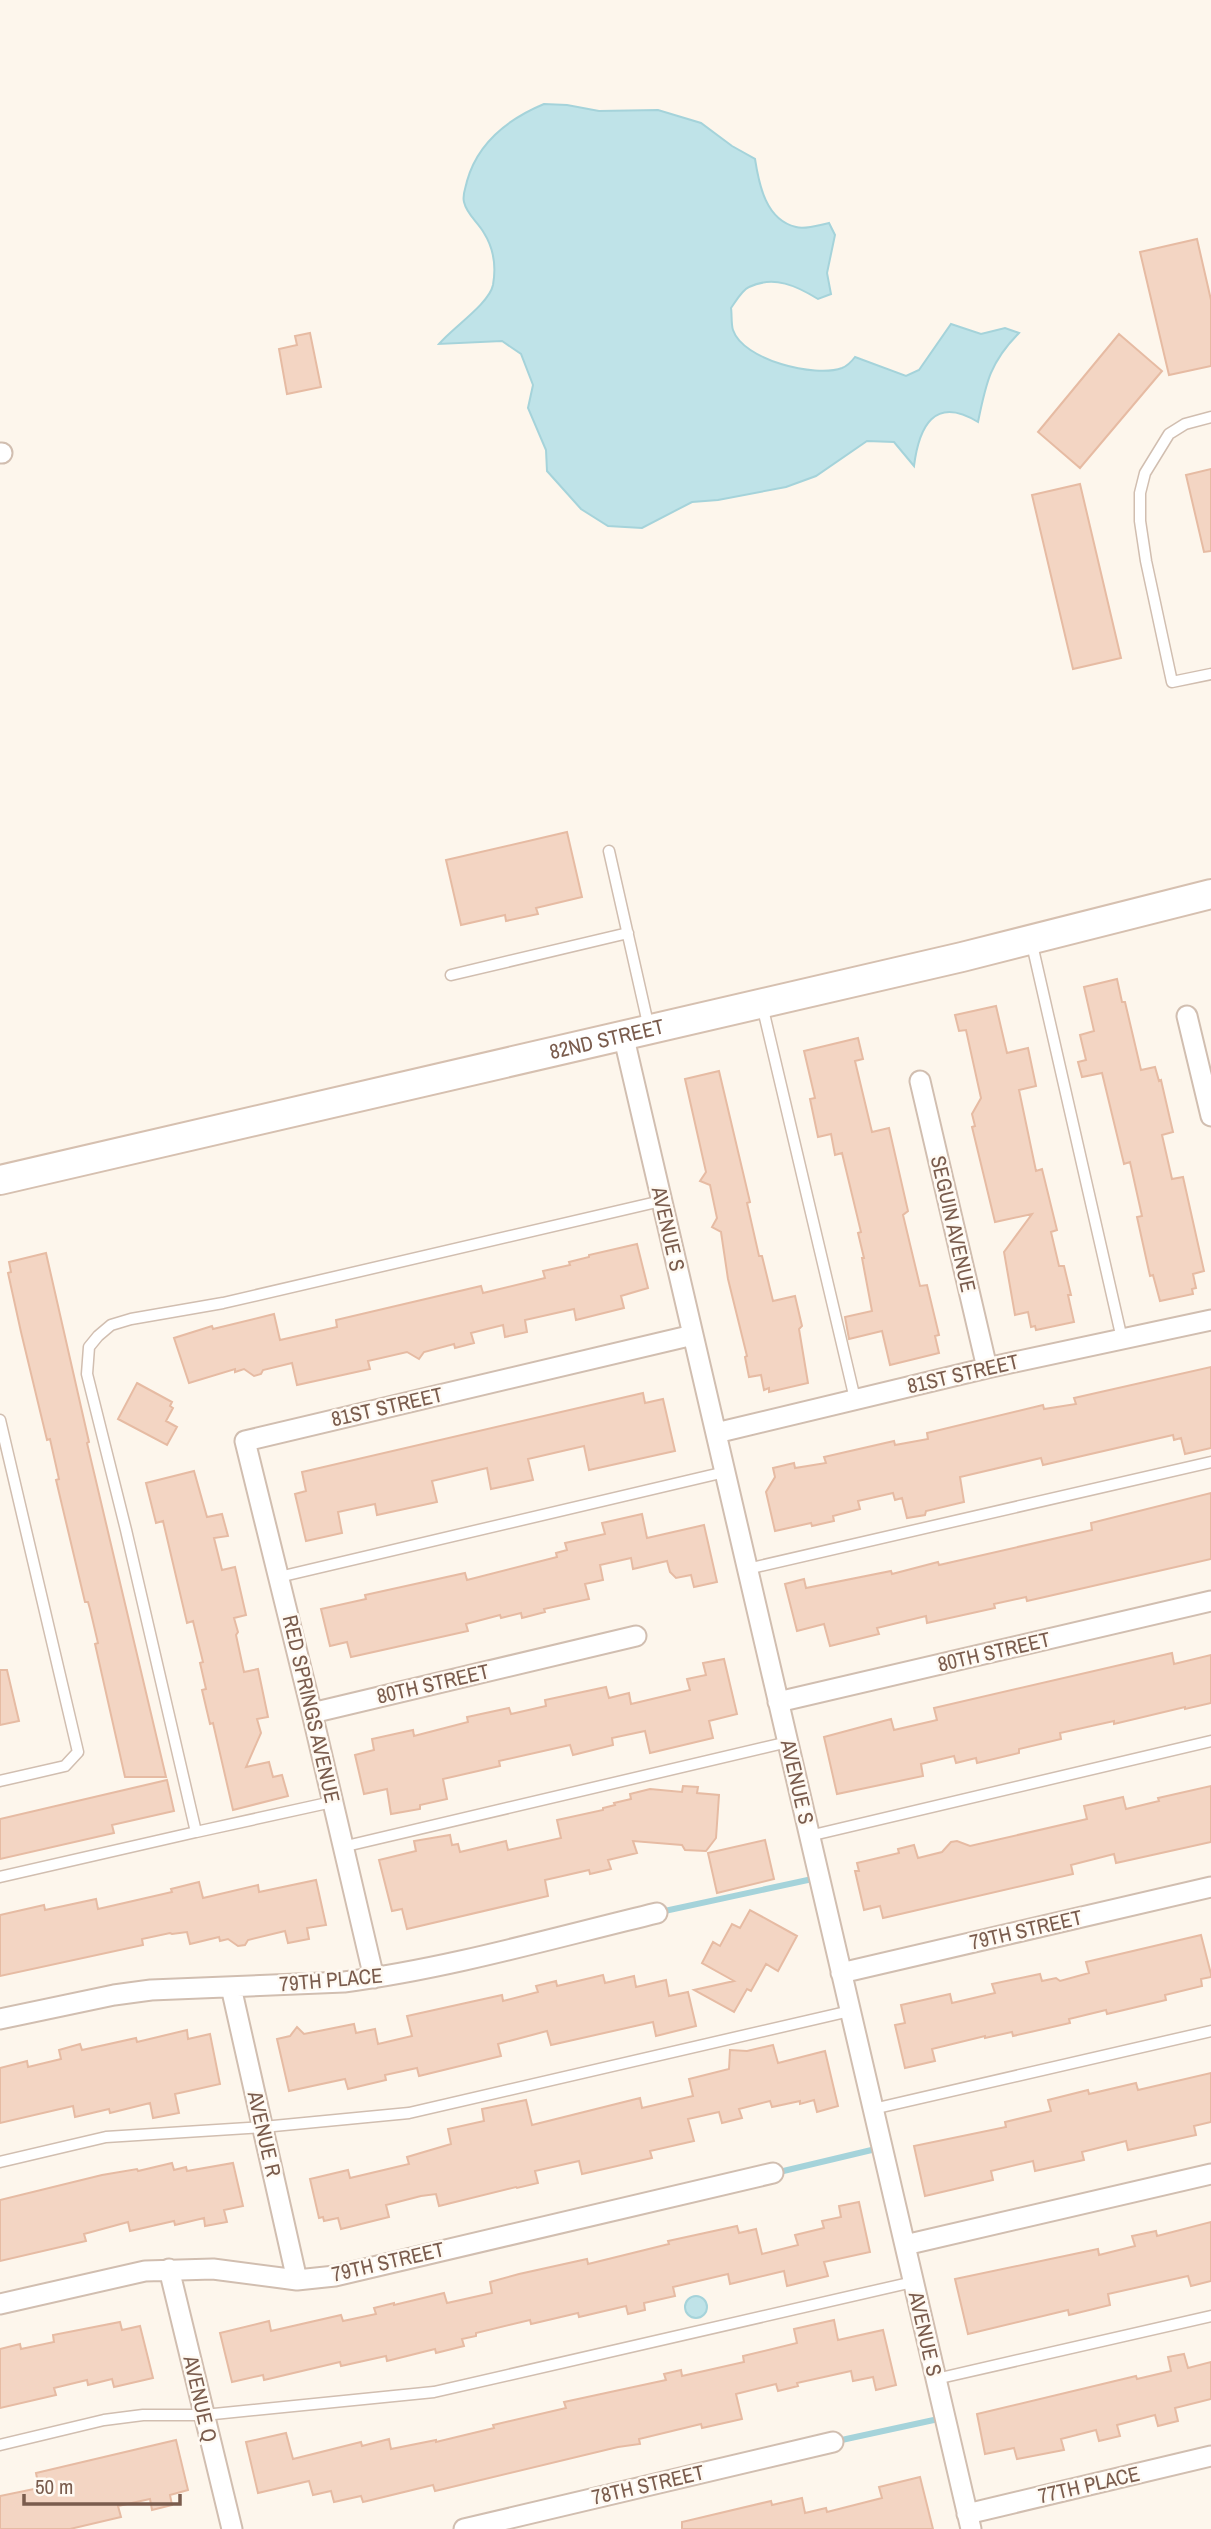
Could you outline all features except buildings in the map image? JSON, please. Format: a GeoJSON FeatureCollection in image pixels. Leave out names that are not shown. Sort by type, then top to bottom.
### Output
{"type":"FeatureCollection","features":[{"type":"Feature","properties":{"kind":"main road","name":"82ND STREET"},"geometry":{"type":"LineString","coordinates":[[0,1180],[1031,940],[1211,894]]}},
{"type":"Feature","properties":{"kind":"street"},"geometry":{"type":"LineString","coordinates":[[1187,1016],[1211,1116]]}},
{"type":"Feature","properties":{"kind":"street","name":"AVENUE S"},"geometry":{"type":"LineString","coordinates":[[636,1031],[661,1201],[969,2522]]}},
{"type":"Feature","properties":{"kind":"street","name":"SEGUIN AVENUE"},"geometry":{"type":"LineString","coordinates":[[919,1081],[987,1368]]}},
{"type":"Feature","properties":{"kind":"street","name":"81ST STREET"},"geometry":{"type":"LineString","coordinates":[[716,1433],[987,1368],[1211,1320]]}},
{"type":"Feature","properties":{"kind":"street","name":"81ST STREET"},"geometry":{"type":"LineString","coordinates":[[245,1441],[693,1335]]}},
{"type":"Feature","properties":{"kind":"street","name":"RED SPRINGS AVENUE"},"geometry":{"type":"LineString","coordinates":[[245,1441],[374,1978]]}},
{"type":"Feature","properties":{"kind":"street","name":"80TH STREET"},"geometry":{"type":"LineString","coordinates":[[778,1702],[1211,1601]]}},
{"type":"Feature","properties":{"kind":"street","name":"80TH STREET"},"geometry":{"type":"LineString","coordinates":[[312,1713],[636,1636]]}},
{"type":"Feature","properties":{"kind":"street","name":"79TH STREET"},"geometry":{"type":"LineString","coordinates":[[841,1973],[1211,1887]]}},
{"type":"Feature","properties":{"kind":"street","name":"79TH PLACE"},"geometry":{"type":"LineString","coordinates":[[0,2019],[150,1990],[344,1982],[374,1978],[429,1969],[657,1913]]}},
{"type":"Feature","properties":{"kind":"street","name":"AVENUE R"},"geometry":{"type":"LineString","coordinates":[[231,1987],[298,2280]]}},
{"type":"Feature","properties":{"kind":"street","name":"79TH STREET"},"geometry":{"type":"LineString","coordinates":[[0,2304],[145,2271],[214,2269],[298,2280],[335,2276],[773,2173]]}},
{"type":"Feature","properties":{"kind":"street"},"geometry":{"type":"LineString","coordinates":[[905,2245],[1211,2174]]}},
{"type":"Feature","properties":{"kind":"street","name":"AVENUE Q"},"geometry":{"type":"LineString","coordinates":[[169,2269],[232,2529]]}},
{"type":"Feature","properties":{"kind":"street","name":"78TH STREET"},"geometry":{"type":"LineString","coordinates":[[464,2529],[833,2442]]}},
{"type":"Feature","properties":{"kind":"street","name":"77TH PLACE"},"geometry":{"type":"LineString","coordinates":[[969,2522],[1211,2456]]}},
{"type":"Feature","properties":{"kind":"lane"},"geometry":{"type":"LineString","coordinates":[[1211,417],[1185,424],[1169,434],[1145,473],[1140,493],[1140,522],[1172,682],[1211,674]]}},
{"type":"Feature","properties":{"kind":"lane"},"geometry":{"type":"LineString","coordinates":[[610,851],[628,933],[636,1031]]}},
{"type":"Feature","properties":{"kind":"lane"},"geometry":{"type":"LineString","coordinates":[[451,975],[628,933]]}},
{"type":"Feature","properties":{"kind":"lane"},"geometry":{"type":"LineString","coordinates":[[1031,940],[1122,1339]]}},
{"type":"Feature","properties":{"kind":"lane"},"geometry":{"type":"LineString","coordinates":[[761,1003],[855,1399]]}},
{"type":"Feature","properties":{"kind":"lane"},"geometry":{"type":"LineString","coordinates":[[196,1832],[87,1374],[89,1347],[111,1325],[131,1319],[223,1303],[661,1201]]}},
{"type":"Feature","properties":{"kind":"lane"},"geometry":{"type":"LineString","coordinates":[[0,1420],[78,1752],[65,1766],[0,1781]]}},
{"type":"Feature","properties":{"kind":"lane"},"geometry":{"type":"LineString","coordinates":[[747,1569],[1211,1462]]}},
{"type":"Feature","properties":{"kind":"lane"},"geometry":{"type":"LineString","coordinates":[[279,1577],[725,1472]]}},
{"type":"Feature","properties":{"kind":"lane"},"geometry":{"type":"LineString","coordinates":[[809,1836],[1211,1741]]}},
{"type":"Feature","properties":{"kind":"lane"},"geometry":{"type":"LineString","coordinates":[[342,1847],[788,1742]]}},
{"type":"Feature","properties":{"kind":"lane"},"geometry":{"type":"LineString","coordinates":[[0,1877],[332,1802]]}},
{"type":"Feature","properties":{"kind":"lane"},"geometry":{"type":"LineString","coordinates":[[0,2162],[106,2137],[263,2127],[409,2113],[850,2011]]}},
{"type":"Feature","properties":{"kind":"lane"},"geometry":{"type":"LineString","coordinates":[[873,2109],[1211,2031]]}},
{"type":"Feature","properties":{"kind":"lane"},"geometry":{"type":"LineString","coordinates":[[0,2445],[104,2420],[143,2415],[204,2415],[434,2392],[913,2282]]}},
{"type":"Feature","properties":{"kind":"lane"},"geometry":{"type":"LineString","coordinates":[[936,2379],[1211,2316]]}},
{"type":"Feature","properties":{"kind":"water"},"geometry":{"type":"Polygon","coordinates":[[[544,104],[599,111],[658,110],[701,123],[755,159],[762,190],[778,217],[800,228],[829,223],[835,235],[827,273],[831,294],[818,299],[794,286],[767,282],[746,288],[731,308],[733,330],[739,341],[765,358],[798,368],[830,370],[844,367],[855,357],[906,376],[919,370],[951,324],[981,334],[1005,328],[1019,333],[995,364],[978,422],[950,412],[931,419],[920,439],[914,466],[894,442],[867,441],[816,476],[786,487],[718,500],[692,502],[642,528],[608,526],[581,509],[547,471],[546,450],[528,408],[533,385],[521,354],[502,341],[439,344],[478,308],[493,285],[494,265],[490,245],[482,229],[465,207],[464,194],[472,167],[496,134],[518,117],[544,104]]]}},
{"type":"Feature","properties":{"kind":"water"},"geometry":{"type":"Polygon","coordinates":[[[696,2296],[704,2299],[707,2307],[704,2315],[696,2318],[688,2315],[685,2307],[688,2299],[696,2296]]]}},
{"type":"Feature","properties":{"kind":"waterway"},"geometry":{"type":"LineString","coordinates":[[660,1912],[817,1878]]}},
{"type":"Feature","properties":{"kind":"waterway"},"geometry":{"type":"LineString","coordinates":[[775,2173],[880,2148]]}},
{"type":"Feature","properties":{"kind":"waterway"},"geometry":{"type":"LineString","coordinates":[[837,2441],[943,2418]]}}]}
